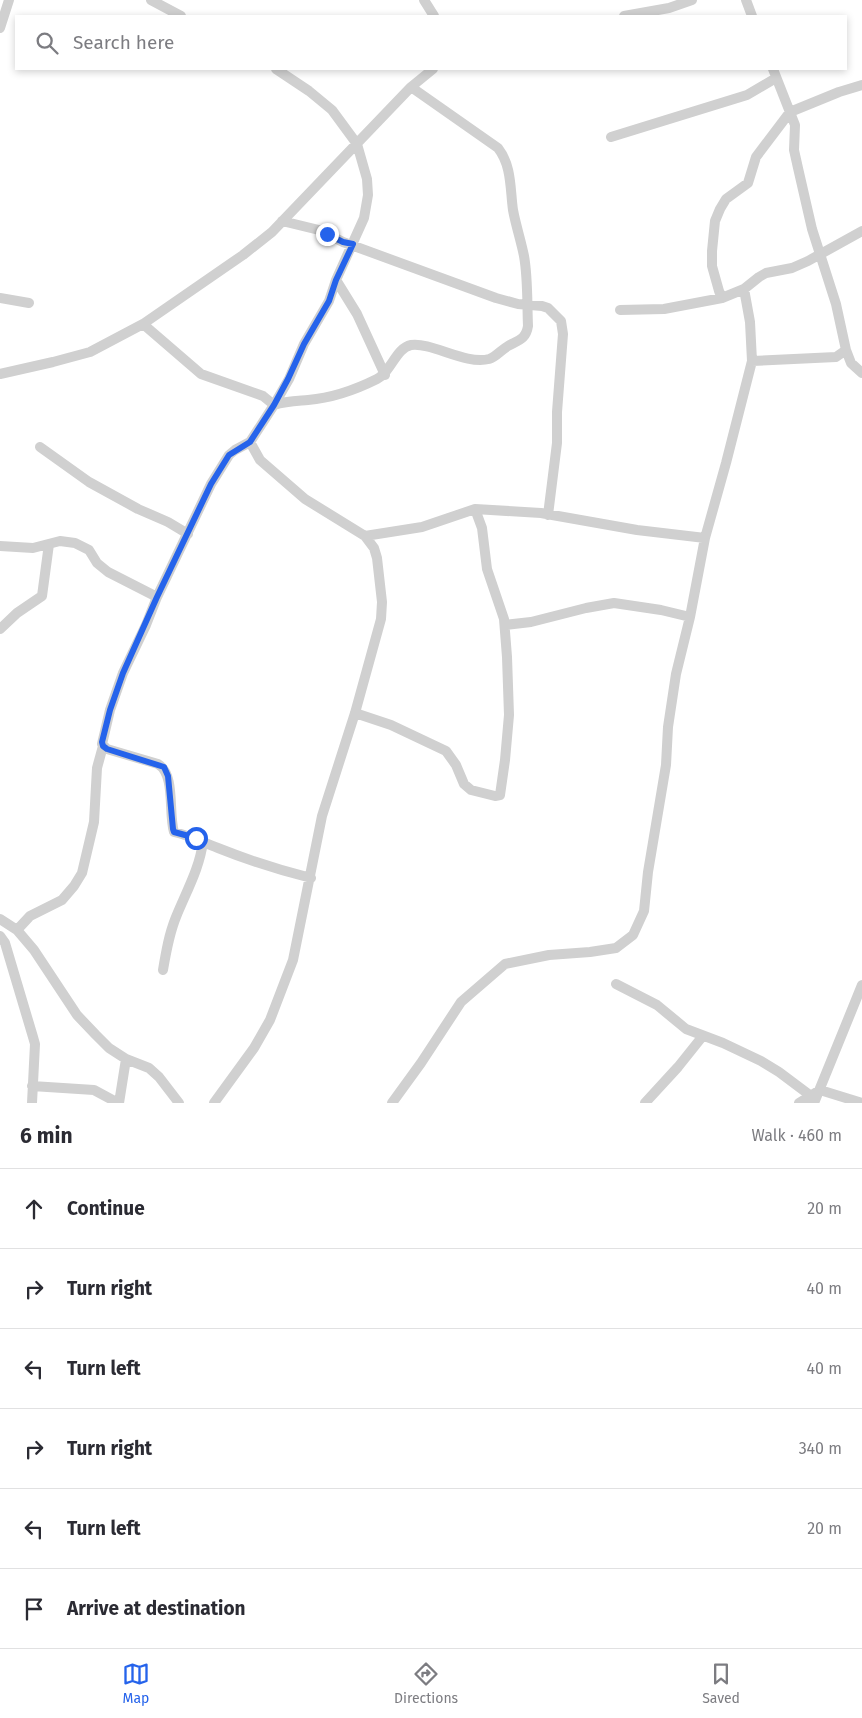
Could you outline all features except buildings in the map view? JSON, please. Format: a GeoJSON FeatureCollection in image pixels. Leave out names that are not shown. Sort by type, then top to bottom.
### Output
{"type":"FeatureCollection","features":[{"type":"Feature","properties":{"kind":"street"},"geometry":{"type":"LineString","coordinates":[[0,28],[8,0]]}},
{"type":"Feature","properties":{"kind":"street"},"geometry":{"type":"LineString","coordinates":[[151,0],[178,15]]}},
{"type":"Feature","properties":{"kind":"street"},"geometry":{"type":"LineString","coordinates":[[424,0],[433,15]]}},
{"type":"Feature","properties":{"kind":"street"},"geometry":{"type":"LineString","coordinates":[[630,15],[669,8],[692,0]]}},
{"type":"Feature","properties":{"kind":"street"},"geometry":{"type":"LineString","coordinates":[[746,0],[752,15]]}},
{"type":"Feature","properties":{"kind":"street"},"geometry":{"type":"LineString","coordinates":[[17,930],[30,916],[62,900],[82,873],[94,822],[97,768],[103,746],[102,742],[123,673],[211,484],[225,460],[235,450],[250,442],[274,405],[304,344],[329,301],[336,280],[364,218],[368,195],[367,179],[357,144],[332,110],[309,91],[278,70]]}},
{"type":"Feature","properties":{"kind":"street"},"geometry":{"type":"LineString","coordinates":[[0,374],[90,352],[143,324],[243,255],[272,232],[411,87],[432,70]]}},
{"type":"Feature","properties":{"kind":"street"},"geometry":{"type":"LineString","coordinates":[[611,137],[747,95],[774,73],[795,125],[794,150],[798,168],[812,229],[836,304],[846,350],[851,363],[862,373]]}},
{"type":"Feature","properties":{"kind":"street"},"geometry":{"type":"LineString","coordinates":[[722,298],[712,266],[712,237],[715,221],[726,199],[748,183],[756,157],[790,112],[839,92],[862,85]]}},
{"type":"Feature","properties":{"kind":"street"},"geometry":{"type":"LineString","coordinates":[[274,405],[283,402],[322,398],[351,391],[385,375],[402,350],[410,345],[423,346],[456,356],[480,360],[493,357],[523,338],[526,333],[527,305],[524,256],[516,230],[508,168],[502,153],[498,148],[411,87]]}},
{"type":"Feature","properties":{"kind":"street"},"geometry":{"type":"LineString","coordinates":[[282,221],[319,230],[343,242],[353,244],[496,298],[518,304],[542,306],[554,312],[561,321],[563,334],[557,412],[557,443],[548,515]]}},
{"type":"Feature","properties":{"kind":"street"},"geometry":{"type":"LineString","coordinates":[[620,310],[664,309],[722,298],[744,289],[766,273],[792,268],[808,261],[820,252],[862,231]]}},
{"type":"Feature","properties":{"kind":"street"},"geometry":{"type":"LineString","coordinates":[[336,280],[357,314],[385,375]]}},
{"type":"Feature","properties":{"kind":"street"},"geometry":{"type":"LineString","coordinates":[[392,1103],[461,1002],[505,964],[549,955],[616,948],[633,935],[644,911],[648,872],[666,765],[671,705],[705,538],[752,361],[750,322],[744,289]]}},
{"type":"Feature","properties":{"kind":"street"},"geometry":{"type":"LineString","coordinates":[[0,298],[29,303]]}},
{"type":"Feature","properties":{"kind":"street"},"geometry":{"type":"LineString","coordinates":[[143,324],[201,374],[263,396],[274,405]]}},
{"type":"Feature","properties":{"kind":"street"},"geometry":{"type":"LineString","coordinates":[[752,361],[829,357],[836,356],[846,350]]}},
{"type":"Feature","properties":{"kind":"street"},"geometry":{"type":"LineString","coordinates":[[214,1103],[254,1048],[279,1000],[293,960],[325,805],[354,714],[381,619],[377,558],[374,548],[364,536],[305,499],[260,460],[250,442]]}},
{"type":"Feature","properties":{"kind":"street"},"geometry":{"type":"LineString","coordinates":[[40,447],[88,482],[188,534]]}},
{"type":"Feature","properties":{"kind":"street"},"geometry":{"type":"LineString","coordinates":[[364,536],[422,527],[475,509],[548,515],[637,530],[705,538]]}},
{"type":"Feature","properties":{"kind":"street"},"geometry":{"type":"LineString","coordinates":[[354,714],[392,725],[446,750],[456,765],[464,784],[471,790],[498,796],[502,784],[509,715],[505,625],[487,569],[482,528],[475,509]]}},
{"type":"Feature","properties":{"kind":"street"},"geometry":{"type":"LineString","coordinates":[[0,546],[33,548],[66,542],[83,546],[89,550],[97,563],[108,572],[157,597]]}},
{"type":"Feature","properties":{"kind":"street"},"geometry":{"type":"LineString","coordinates":[[0,629],[17,613],[42,596],[48,544]]}},
{"type":"Feature","properties":{"kind":"street"},"geometry":{"type":"LineString","coordinates":[[505,625],[531,622],[614,603],[662,610],[690,617]]}},
{"type":"Feature","properties":{"kind":"street"},"geometry":{"type":"LineString","coordinates":[[103,746],[164,767],[168,776],[174,832],[204,841],[277,870],[310,878]]}},
{"type":"Feature","properties":{"kind":"street"},"geometry":{"type":"LineString","coordinates":[[163,970],[169,939],[202,855],[204,841]]}},
{"type":"Feature","properties":{"kind":"street"},"geometry":{"type":"LineString","coordinates":[[0,918],[17,930],[38,956],[77,1015],[110,1048],[126,1059],[148,1068],[159,1077],[179,1103]]}},
{"type":"Feature","properties":{"kind":"street"},"geometry":{"type":"LineString","coordinates":[[0,936],[5,943],[34,1037],[32,1103]]}},
{"type":"Feature","properties":{"kind":"street"},"geometry":{"type":"LineString","coordinates":[[616,984],[657,1005],[680,1025],[761,1061],[815,1096],[862,1103]]}},
{"type":"Feature","properties":{"kind":"street"},"geometry":{"type":"LineString","coordinates":[[799,1103],[815,1096],[862,985]]}},
{"type":"Feature","properties":{"kind":"street"},"geometry":{"type":"LineString","coordinates":[[645,1103],[678,1067],[702,1036]]}},
{"type":"Feature","properties":{"kind":"street"},"geometry":{"type":"LineString","coordinates":[[32,1086],[94,1090],[119,1103],[126,1059]]}},
{"type":"Feature","properties":{"kind":"route"},"geometry":{"type":"LineString","coordinates":[[196,838],[174,832],[168,776],[164,767],[107,749],[103,746],[102,742],[110,710],[123,673],[211,484],[229,455],[250,442],[274,405],[304,344],[318,323],[329,301],[336,280],[353,244],[343,242],[327,234]]}}]}
